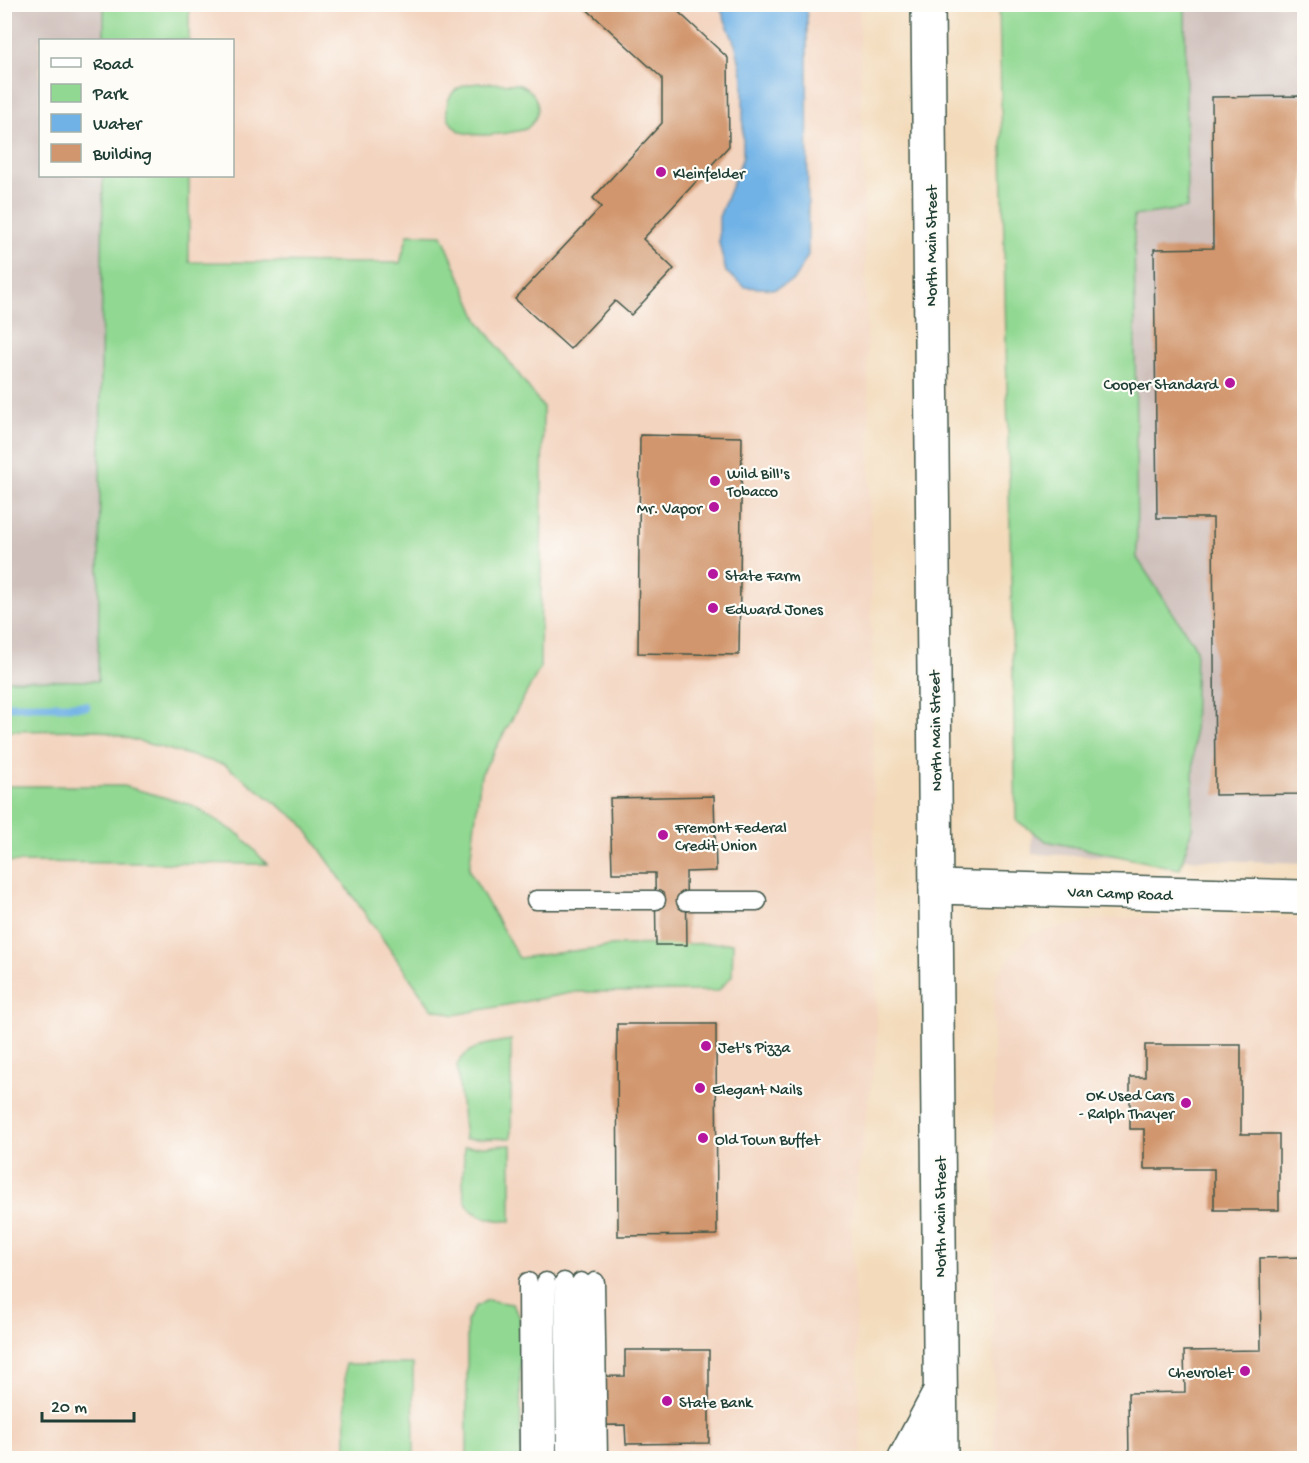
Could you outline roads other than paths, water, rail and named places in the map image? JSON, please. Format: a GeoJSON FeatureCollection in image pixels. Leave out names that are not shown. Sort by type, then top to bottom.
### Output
{"type":"FeatureCollection","features":[{"type":"Feature","properties":{"kind":"main road","name":"North Main Street"},"geometry":{"type":"LineString","coordinates":[[928,4],[941,1458]]}},
{"type":"Feature","properties":{"kind":"main road","name":"Van Camp Road"},"geometry":{"type":"LineString","coordinates":[[936,887],[1305,897]]}},
{"type":"Feature","properties":{"kind":"main road"},"geometry":{"type":"LineString","coordinates":[[905,1458],[940,1392]]}},
{"type":"Feature","properties":{"kind":"lane"},"geometry":{"type":"LineString","coordinates":[[536,900],[656,900]]}},
{"type":"Feature","properties":{"kind":"lane"},"geometry":{"type":"LineString","coordinates":[[686,901],[757,901]]}},
{"type":"Feature","properties":{"kind":"lane"},"geometry":{"type":"LineString","coordinates":[[529,1458],[537,1282],[547,1458]]}},
{"type":"Feature","properties":{"kind":"lane"},"geometry":{"type":"LineString","coordinates":[[566,1458],[580,1282]]}},
{"type":"Feature","properties":{"kind":"lane"},"geometry":{"type":"LineString","coordinates":[[580,1282],[582,1458]]}},
{"type":"Feature","properties":{"kind":"lane"},"geometry":{"type":"LineString","coordinates":[[580,1282],[598,1458]]}},
{"type":"Feature","properties":{"kind":"water"},"geometry":{"type":"Polygon","coordinates":[[[719,5],[807,5],[808,255],[794,280],[775,289],[745,287],[726,272],[719,243],[719,217],[743,157],[743,78],[736,47],[719,5]]]}},
{"type":"Feature","properties":{"kind":"waterway"},"geometry":{"type":"LineString","coordinates":[[4,706],[86,706]]}},
{"type":"Feature","properties":{"kind":"place","name":"Kleinfelder"},"geometry":{"type":"Point","coordinates":[661,172]}},
{"type":"Feature","properties":{"kind":"place","name":"Cooper Standard"},"geometry":{"type":"Point","coordinates":[1230,383]}},
{"type":"Feature","properties":{"kind":"place","name":"Wild Bill's Tobacco"},"geometry":{"type":"Point","coordinates":[715,481]}},
{"type":"Feature","properties":{"kind":"place","name":"Mr. Vapor"},"geometry":{"type":"Point","coordinates":[714,507]}},
{"type":"Feature","properties":{"kind":"place","name":"State Farm"},"geometry":{"type":"Point","coordinates":[713,574]}},
{"type":"Feature","properties":{"kind":"place","name":"Edward Jones"},"geometry":{"type":"Point","coordinates":[713,608]}},
{"type":"Feature","properties":{"kind":"place","name":"Fremont Federal Credit Union"},"geometry":{"type":"Point","coordinates":[663,835]}},
{"type":"Feature","properties":{"kind":"place","name":"Jet's Pizza"},"geometry":{"type":"Point","coordinates":[706,1046]}},
{"type":"Feature","properties":{"kind":"place","name":"Elegant Nails"},"geometry":{"type":"Point","coordinates":[700,1088]}},
{"type":"Feature","properties":{"kind":"place","name":"OK Used Cars - Ralph Thayer"},"geometry":{"type":"Point","coordinates":[1186,1103]}},
{"type":"Feature","properties":{"kind":"place","name":"Old Town Buffet"},"geometry":{"type":"Point","coordinates":[703,1138]}},
{"type":"Feature","properties":{"kind":"place","name":"Chevrolet"},"geometry":{"type":"Point","coordinates":[1245,1371]}},
{"type":"Feature","properties":{"kind":"place","name":"State Bank"},"geometry":{"type":"Point","coordinates":[667,1401]}}]}
